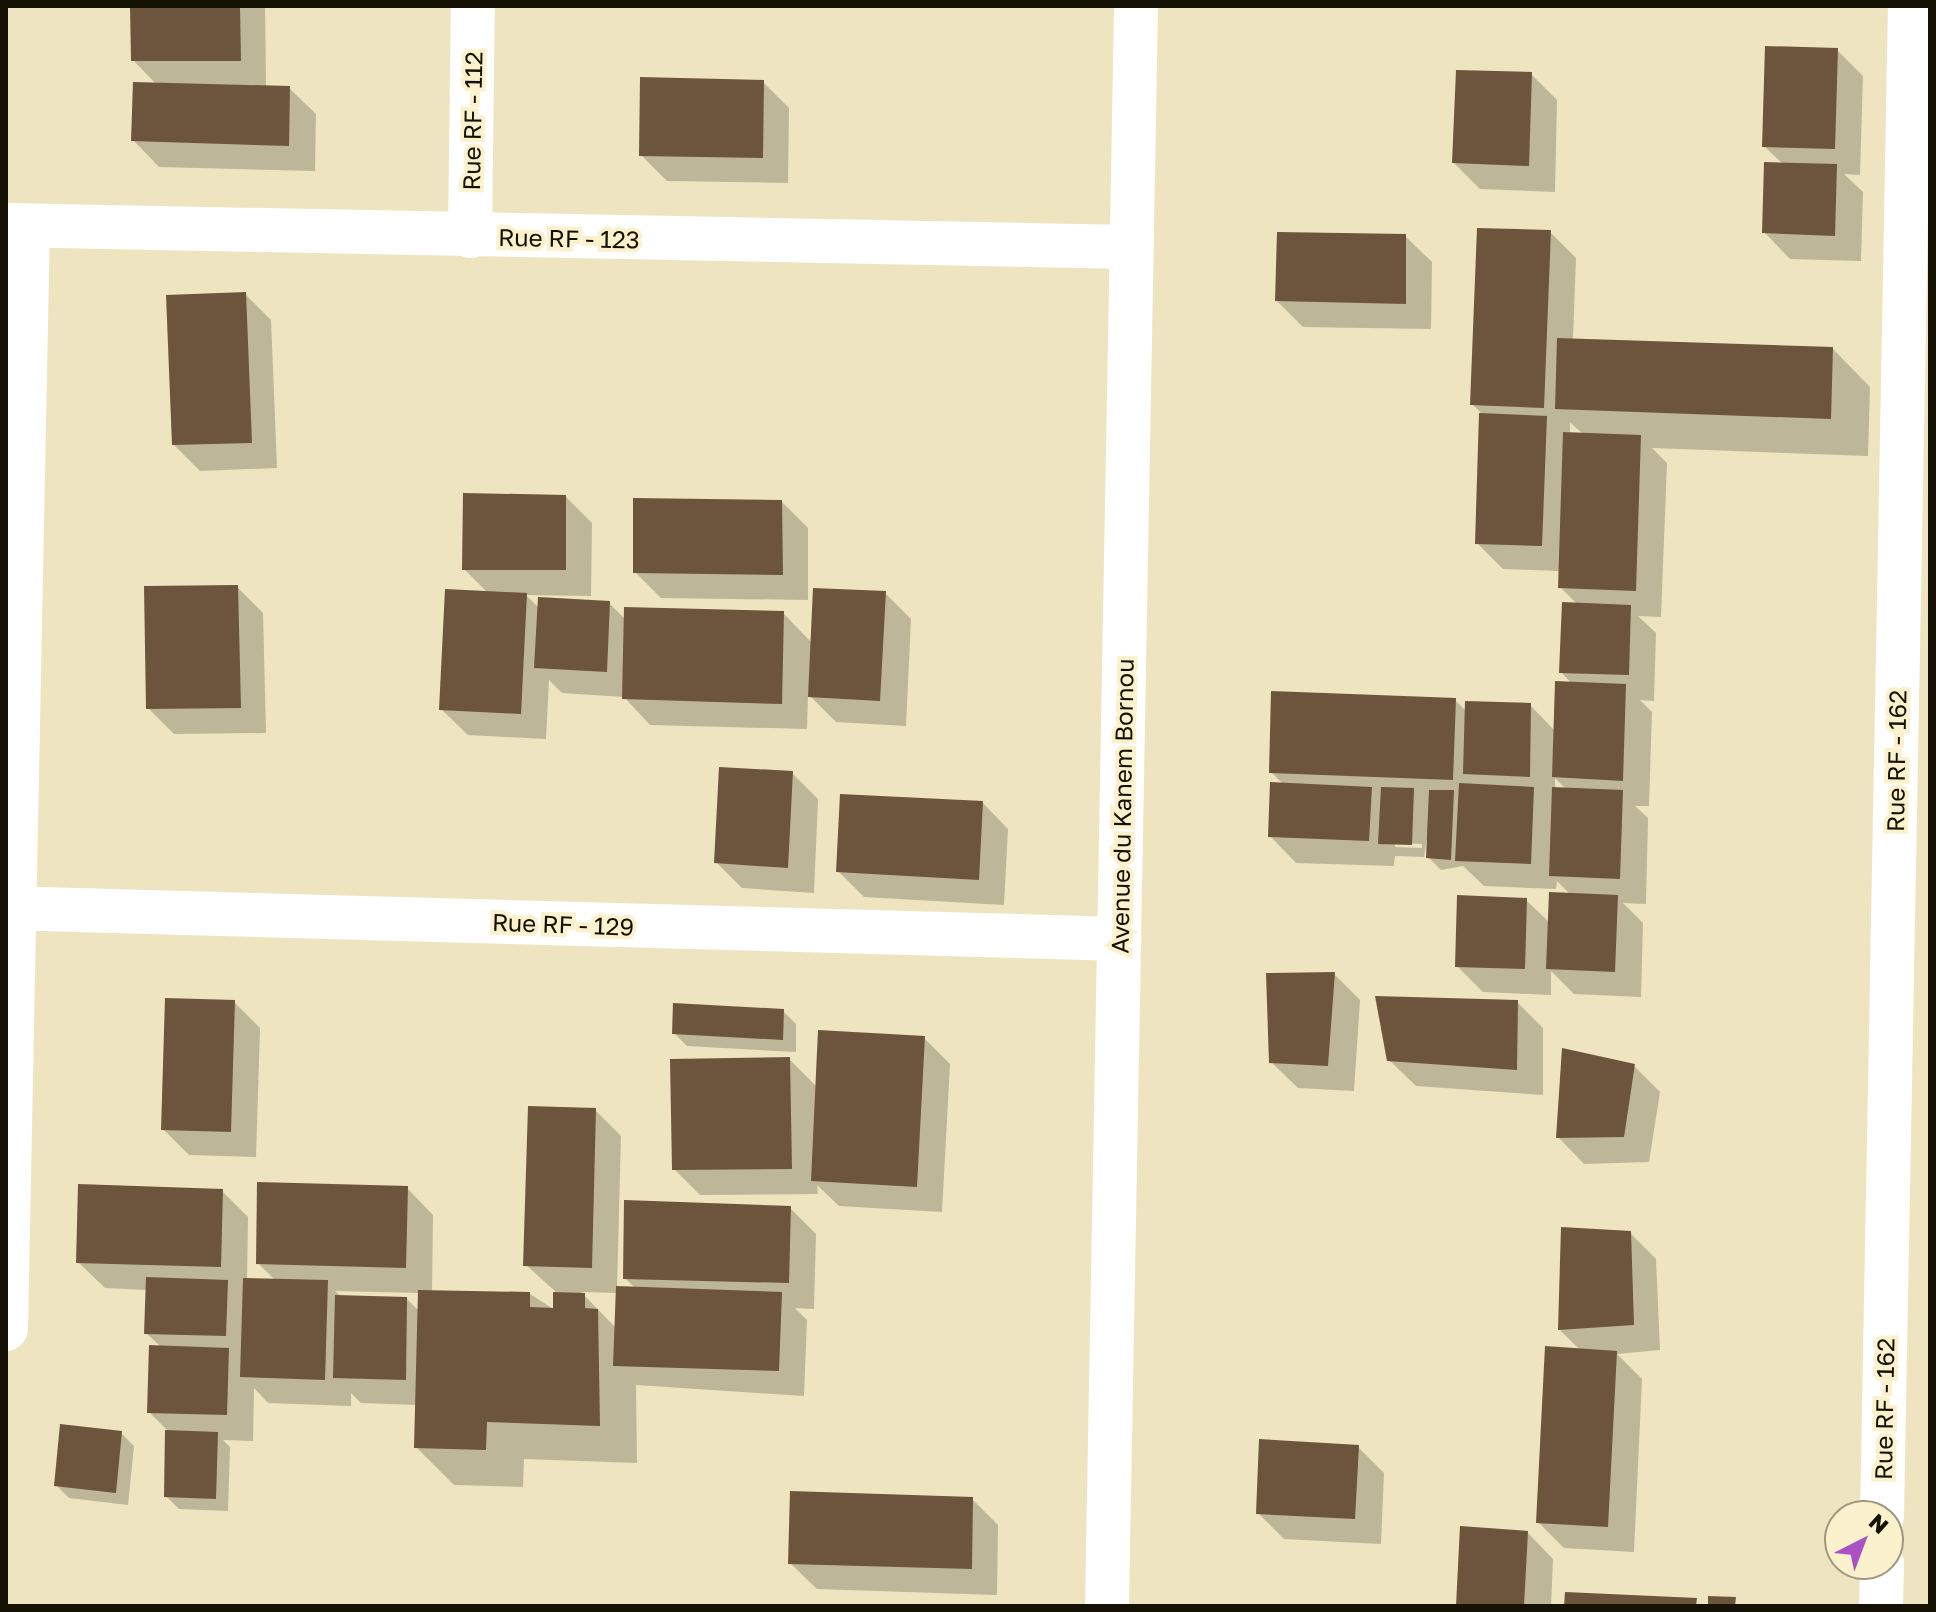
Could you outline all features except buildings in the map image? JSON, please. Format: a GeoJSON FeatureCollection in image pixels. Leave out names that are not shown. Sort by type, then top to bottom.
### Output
{"type":"FeatureCollection","features":[{"type":"Feature","properties":{"kind":"street","name":"Rue RF - 112"},"geometry":{"type":"LineString","coordinates":[[470,236],[473,6]]}},
{"type":"Feature","properties":{"kind":"street","name":"Avenue du Kanem Bornou"},"geometry":{"type":"LineString","coordinates":[[1107,1606],[1136,6]]}},
{"type":"Feature","properties":{"kind":"street","name":"Rue RF - 162"},"geometry":{"type":"LineString","coordinates":[[1882,1500],[1910,6]]}},
{"type":"Feature","properties":{"kind":"street","name":"Rue RF - 123"},"geometry":{"type":"LineString","coordinates":[[17,225],[1132,247]]}},
{"type":"Feature","properties":{"kind":"street"},"geometry":{"type":"LineString","coordinates":[[6,1329],[17,225]]}},
{"type":"Feature","properties":{"kind":"street","name":"Rue RF - 129"},"geometry":{"type":"LineString","coordinates":[[11,908],[1120,939]]}},
{"type":"Feature","properties":{"kind":"street"},"geometry":{"type":"LineString","coordinates":[[1881,1606],[1882,1580]]}}]}
